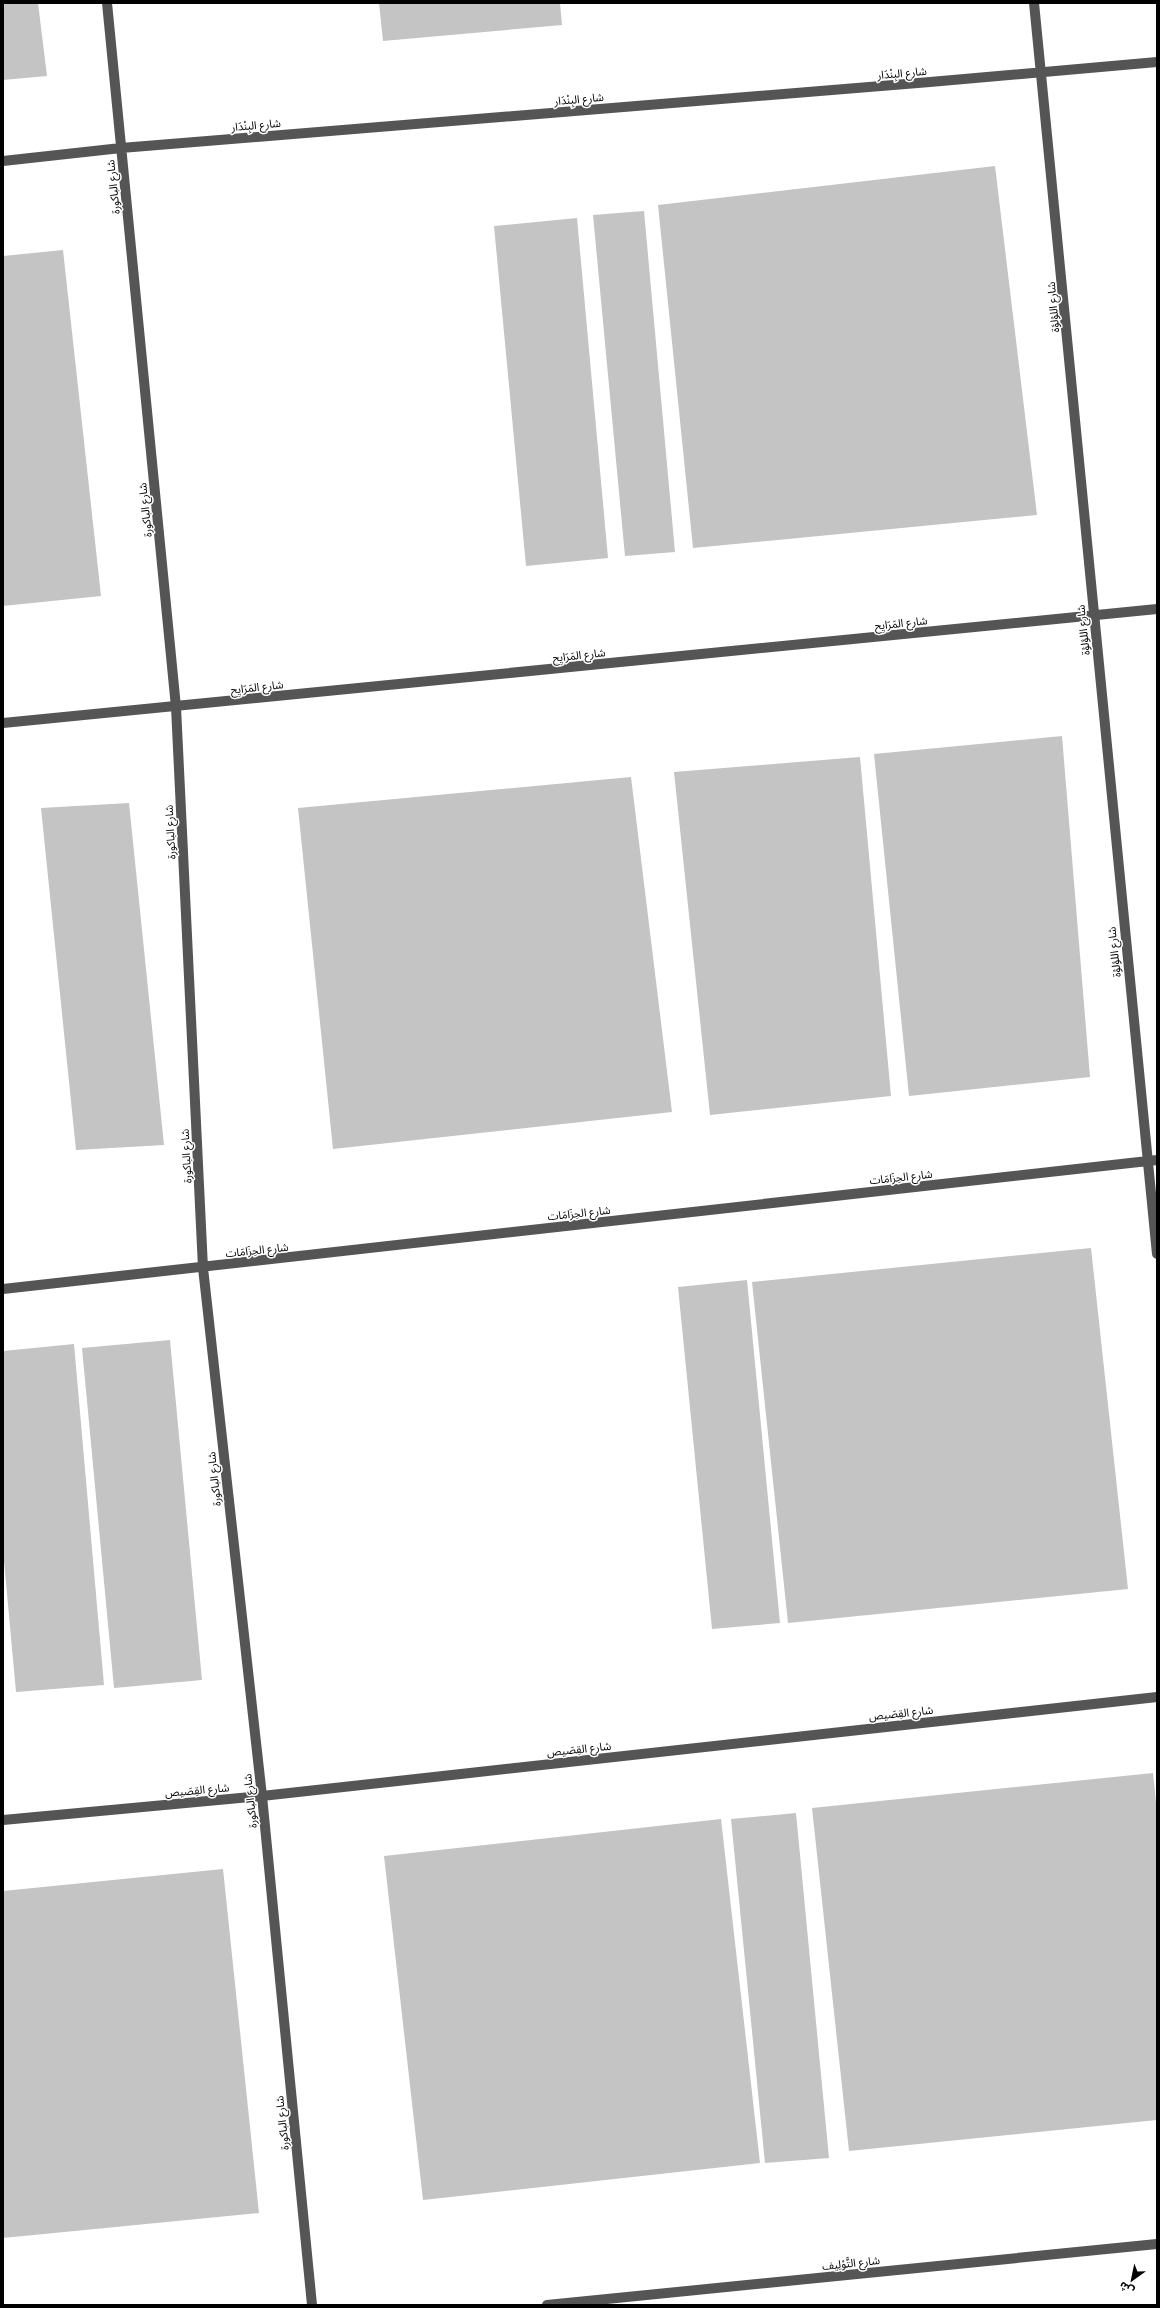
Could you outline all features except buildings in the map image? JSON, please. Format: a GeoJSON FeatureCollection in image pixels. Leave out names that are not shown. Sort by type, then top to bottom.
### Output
{"type":"FeatureCollection","features":[{"type":"Feature","properties":{"kind":"street","name":"شارع الباكورة"},"geometry":{"type":"LineString","coordinates":[[107,3],[176,707],[203,1268],[262,1796],[312,2305]]}},
{"type":"Feature","properties":{"kind":"street","name":"شارع اللؤلؤة"},"geometry":{"type":"LineString","coordinates":[[1034,3],[1043,73],[1093,616],[1152,1161],[1157,1254]]}},
{"type":"Feature","properties":{"kind":"street","name":"شارع البِنْدَار"},"geometry":{"type":"LineString","coordinates":[[3,161],[121,148],[1043,73],[1157,62]]}},
{"type":"Feature","properties":{"kind":"street","name":"شارع المَرَايِح"},"geometry":{"type":"LineString","coordinates":[[3,722],[176,707],[1157,609]]}},
{"type":"Feature","properties":{"kind":"street","name":"شارع الحِزَامَات"},"geometry":{"type":"LineString","coordinates":[[3,1289],[203,1268],[1152,1161]]}},
{"type":"Feature","properties":{"kind":"street","name":"شارع القِصَيص"},"geometry":{"type":"LineString","coordinates":[[3,1820],[262,1796],[1157,1697]]}},
{"type":"Feature","properties":{"kind":"street","name":"شارع التَّوْلِيف"},"geometry":{"type":"LineString","coordinates":[[547,2305],[1157,2244]]}}]}
